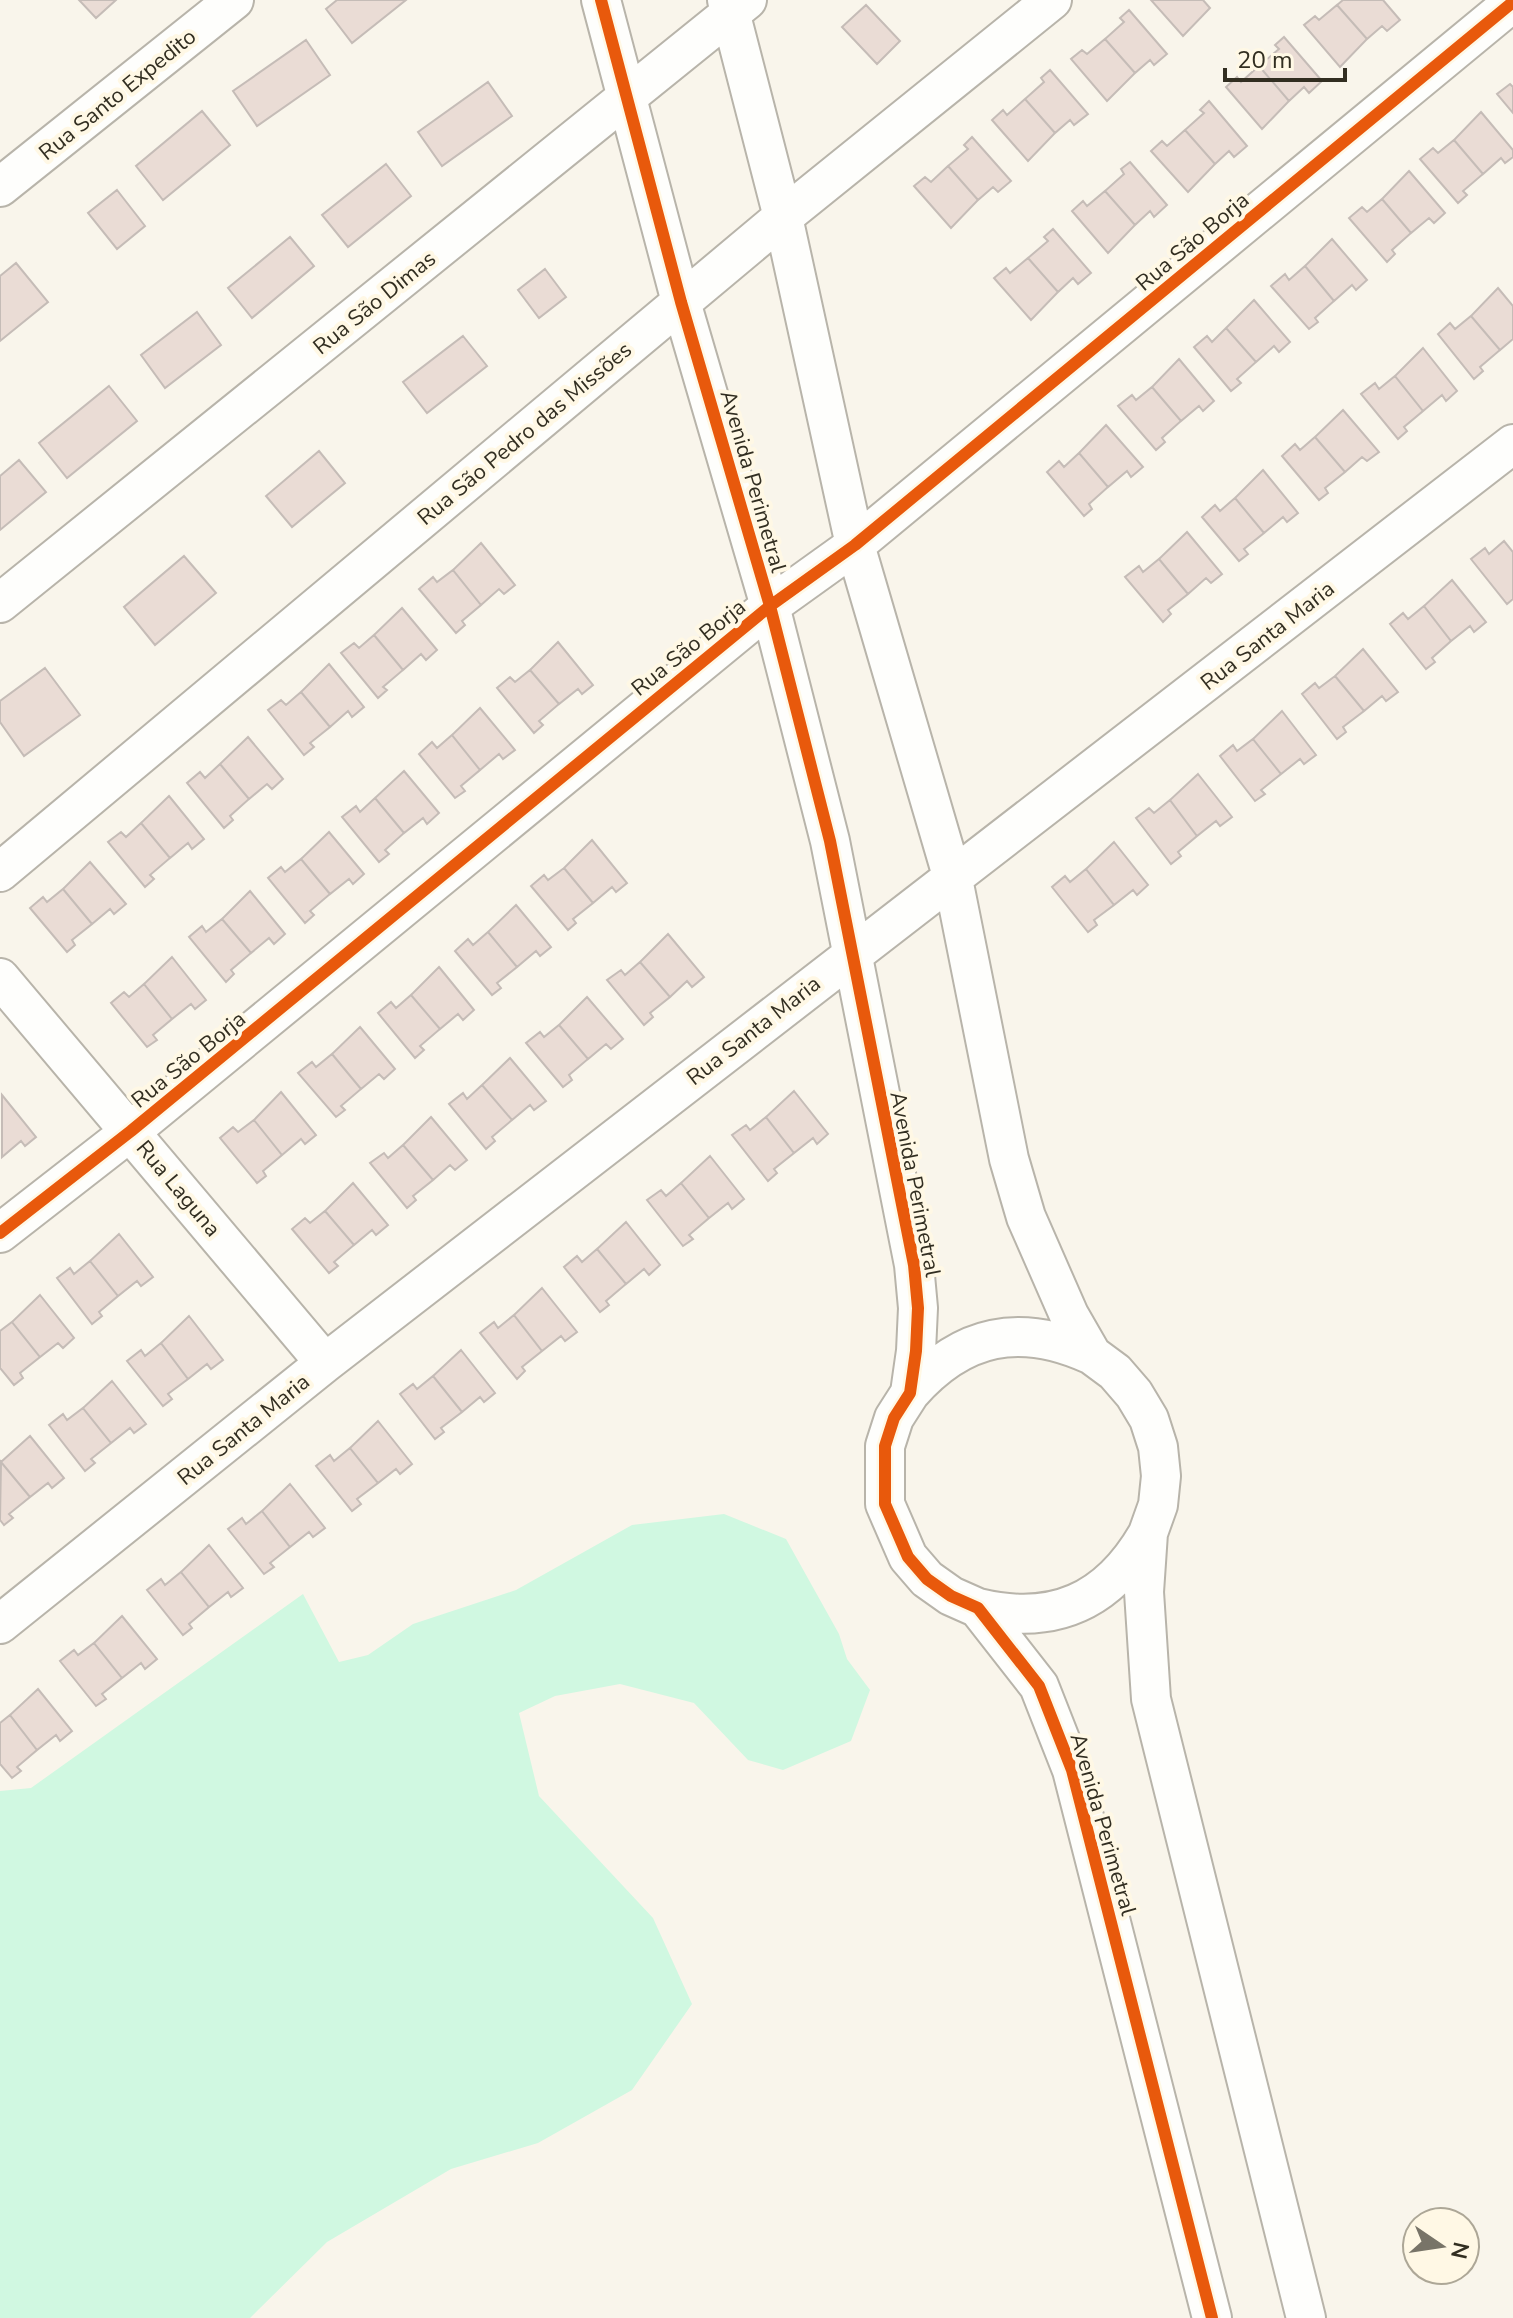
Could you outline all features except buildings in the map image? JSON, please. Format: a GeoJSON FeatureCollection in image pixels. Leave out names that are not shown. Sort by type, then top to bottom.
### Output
{"type":"FeatureCollection","features":[{"type":"Feature","properties":{"kind":"street","name":"Rua Santo Expedito"},"geometry":{"type":"LineString","coordinates":[[0,187],[234,0]]}},
{"type":"Feature","properties":{"kind":"street","name":"Avenida Perimetral"},"geometry":{"type":"LineString","coordinates":[[601,0],[681,302],[770,606],[830,841],[914,1265],[918,1308],[910,1393],[894,1418],[885,1446],[885,1504],[908,1557],[927,1579],[978,1608],[1039,1686],[1072,1770],[1212,2318]]}},
{"type":"Feature","properties":{"kind":"street","name":"Rua São Pedro das Missões"},"geometry":{"type":"LineString","coordinates":[[0,872],[783,217],[1052,0]]}},
{"type":"Feature","properties":{"kind":"street","name":"Rua São Borja"},"geometry":{"type":"LineString","coordinates":[[0,1233],[131,1131],[770,606],[855,545],[1513,2]]}},
{"type":"Feature","properties":{"kind":"street","name":"Rua São Dimas"},"geometry":{"type":"LineString","coordinates":[[0,603],[627,100],[735,5]]}},
{"type":"Feature","properties":{"kind":"street"},"geometry":{"type":"LineString","coordinates":[[735,5],[855,545],[953,879],[1013,1173],[1048,1273],[1092,1355]]}},
{"type":"Feature","properties":{"kind":"street","name":"Rua Santa Maria"},"geometry":{"type":"LineString","coordinates":[[0,1624],[325,1363],[1513,444]]}},
{"type":"Feature","properties":{"kind":"street","name":"Rua Laguna"},"geometry":{"type":"LineString","coordinates":[[0,978],[325,1363]]}},
{"type":"Feature","properties":{"kind":"street"},"geometry":{"type":"LineString","coordinates":[[910,1393],[952,1354],[979,1342],[1008,1337],[1037,1337],[1066,1343],[1092,1355],[1115,1372],[1149,1419],[1158,1447],[1161,1476],[1158,1505],[1148,1533],[1134,1558],[1114,1580],[1090,1597],[1063,1609],[1020,1615],[978,1608]]}},
{"type":"Feature","properties":{"kind":"street"},"geometry":{"type":"LineString","coordinates":[[1148,1533],[1144,1592],[1145,1651],[1154,1711],[1306,2318]]}},
{"type":"Feature","properties":{"kind":"green space"},"geometry":{"type":"Polygon","coordinates":[[[724,1514],[786,1539],[839,1634],[847,1659],[870,1690],[851,1741],[783,1770],[748,1760],[694,1703],[620,1684],[555,1696],[519,1713],[539,1796],[653,1918],[692,2004],[632,2090],[538,2143],[451,2169],[327,2242],[250,2318],[0,2318],[0,1791],[31,1788],[303,1594],[339,1662],[368,1655],[413,1624],[516,1590],[632,1525],[724,1514]]]}},
{"type":"Feature","properties":{"kind":"cycle path"},"geometry":{"type":"LineString","coordinates":[[601,0],[681,302],[770,606],[830,841],[914,1265],[918,1308],[916,1351],[910,1393],[894,1418],[885,1446],[885,1504],[908,1557],[927,1579],[951,1596],[978,1608],[1039,1686],[1072,1770],[1212,2318]]}},
{"type":"Feature","properties":{"kind":"cycle path"},"geometry":{"type":"LineString","coordinates":[[0,1233],[131,1131],[770,606],[855,545],[1513,2]]}}]}
